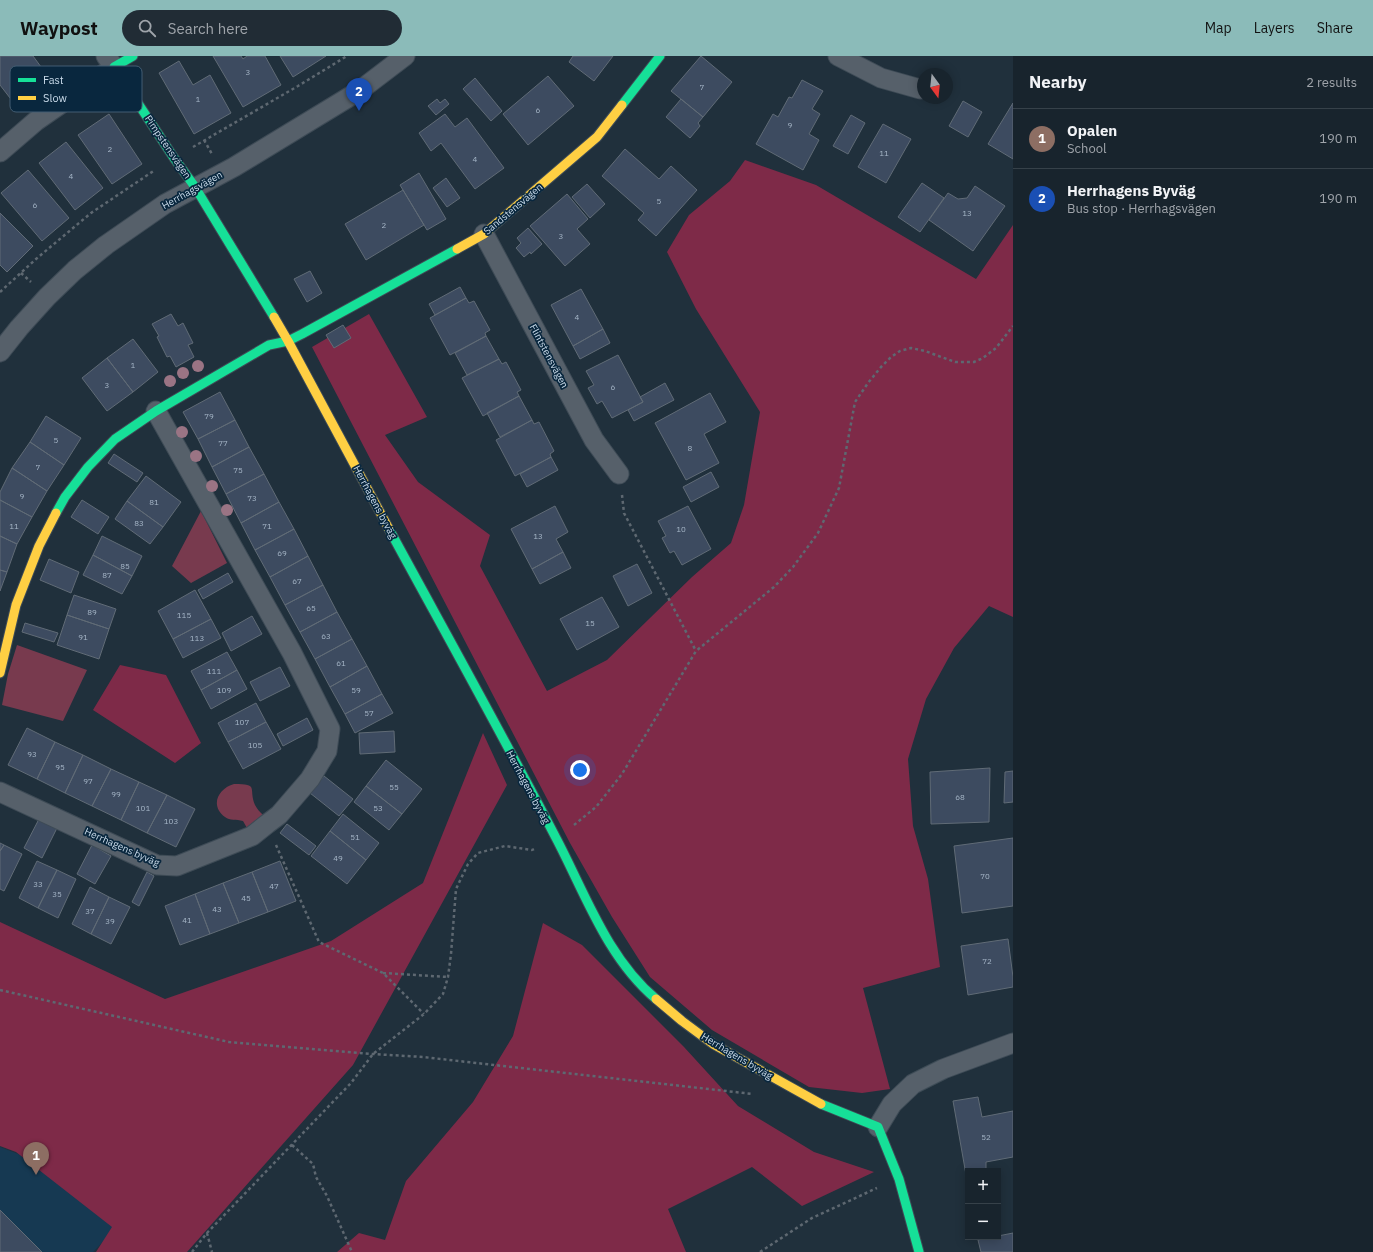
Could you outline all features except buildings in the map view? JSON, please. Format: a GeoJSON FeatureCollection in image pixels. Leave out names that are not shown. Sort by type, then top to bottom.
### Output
{"type":"FeatureCollection","features":[{"type":"Feature","properties":{"kind":"street"},"geometry":{"type":"LineString","coordinates":[[110,61],[133,56]]}},
{"type":"Feature","properties":{"kind":"street","name":"Herrhagsvägen"},"geometry":{"type":"LineString","coordinates":[[0,352],[47,297],[75,270],[106,245],[150,214],[195,187],[234,167],[359,91],[405,56]]}},
{"type":"Feature","properties":{"kind":"street","name":"Sandstensvägen"},"geometry":{"type":"LineString","coordinates":[[288,341],[484,234],[597,137],[660,56]]}},
{"type":"Feature","properties":{"kind":"street"},"geometry":{"type":"LineString","coordinates":[[838,56],[881,78],[917,88]]}},
{"type":"Feature","properties":{"kind":"street","name":"Pimpstensvägen"},"geometry":{"type":"LineString","coordinates":[[142,110],[195,187]]}},
{"type":"Feature","properties":{"kind":"street"},"geometry":{"type":"LineString","coordinates":[[0,152],[47,112]]}},
{"type":"Feature","properties":{"kind":"street","name":"Herrhagens byväg"},"geometry":{"type":"LineString","coordinates":[[195,187],[288,341],[557,839],[598,922],[622,962],[650,994],[682,1021],[713,1044],[817,1102],[878,1127]]}},
{"type":"Feature","properties":{"kind":"street","name":"Flintstensvägen"},"geometry":{"type":"LineString","coordinates":[[484,234],[594,440],[619,474]]}},
{"type":"Feature","properties":{"kind":"street"},"geometry":{"type":"LineString","coordinates":[[0,673],[16,605],[39,546],[65,497],[88,467],[115,439],[156,412],[269,345],[288,341]]}},
{"type":"Feature","properties":{"kind":"street","name":"Herrhagens byväg"},"geometry":{"type":"LineString","coordinates":[[0,792],[157,865],[177,866],[252,836],[279,815],[310,780],[327,752],[330,729],[292,654],[156,412]]}},
{"type":"Feature","properties":{"kind":"street"},"geometry":{"type":"LineString","coordinates":[[919,1252],[899,1178],[878,1127],[892,1104],[913,1084],[943,1069],[1013,1043]]}},
{"type":"Feature","properties":{"kind":"path"},"geometry":{"type":"LineString","coordinates":[[0,292],[36,259]]}},
{"type":"Feature","properties":{"kind":"path"},"geometry":{"type":"LineString","coordinates":[[21,273],[31,283]]}},
{"type":"Feature","properties":{"kind":"path"},"geometry":{"type":"LineString","coordinates":[[192,1252],[207,1233],[351,1083],[373,1054],[424,1014],[443,994],[448,977],[451,954],[456,889],[468,864],[478,853],[505,846],[532,850],[557,839],[596,807],[622,774],[696,651],[774,587],[793,567],[818,533],[839,488],[855,402],[868,383],[891,357],[900,351],[911,348],[955,362],[974,362],[983,358],[996,348],[1013,326]]}},
{"type":"Feature","properties":{"kind":"path"},"geometry":{"type":"LineString","coordinates":[[619,474],[624,513],[696,651]]}},
{"type":"Feature","properties":{"kind":"path"},"geometry":{"type":"LineString","coordinates":[[267,824],[319,942],[383,973],[424,1014]]}},
{"type":"Feature","properties":{"kind":"path"},"geometry":{"type":"LineString","coordinates":[[383,973],[448,977]]}},
{"type":"Feature","properties":{"kind":"path"},"geometry":{"type":"LineString","coordinates":[[0,990],[229,1042],[423,1057],[754,1095]]}},
{"type":"Feature","properties":{"kind":"path"},"geometry":{"type":"LineString","coordinates":[[292,1145],[313,1164],[316,1177],[327,1196],[352,1252]]}},
{"type":"Feature","properties":{"kind":"path"},"geometry":{"type":"LineString","coordinates":[[760,1252],[812,1218],[899,1178]]}},
{"type":"Feature","properties":{"kind":"path"},"geometry":{"type":"LineString","coordinates":[[207,1233],[212,1252]]}},
{"type":"Feature","properties":{"kind":"shaded area"},"geometry":{"type":"Polygon","coordinates":[[[745,160],[816,185],[976,279],[1013,225],[1013,617],[989,606],[954,648],[926,699],[908,759],[913,826],[928,879],[940,967],[863,988],[890,1089],[862,1093],[809,1087],[712,1030],[650,977],[612,917],[570,843],[312,347],[369,314],[427,417],[385,435],[418,482],[490,535],[480,566],[547,691],[607,660],[692,577],[731,543],[744,505],[760,412],[696,309],[667,252],[689,215],[730,181],[745,160]]]}},
{"type":"Feature","properties":{"kind":"shaded area"},"geometry":{"type":"Polygon","coordinates":[[[201,511],[227,563],[191,583],[172,566],[201,511]]]}},
{"type":"Feature","properties":{"kind":"shaded area"},"geometry":{"type":"Polygon","coordinates":[[[17,645],[87,670],[63,721],[2,705],[8,674],[17,645]]]}},
{"type":"Feature","properties":{"kind":"shaded area"},"geometry":{"type":"Polygon","coordinates":[[[120,665],[166,675],[201,743],[175,763],[93,710],[120,665]]]}},
{"type":"Feature","properties":{"kind":"shaded area"},"geometry":{"type":"Polygon","coordinates":[[[483,733],[507,785],[353,1065],[187,1252],[96,1252],[112,1227],[16,1152],[0,1146],[0,922],[165,999],[331,941],[423,883],[483,733]]]}},
{"type":"Feature","properties":{"kind":"shaded area"},"geometry":{"type":"Polygon","coordinates":[[[234,784],[247,785],[252,788],[255,805],[263,815],[247,828],[243,821],[225,817],[220,812],[218,807],[217,802],[220,793],[224,789],[234,784]]]}},
{"type":"Feature","properties":{"kind":"shaded area"},"geometry":{"type":"Polygon","coordinates":[[[543,923],[582,945],[684,1047],[738,1106],[814,1152],[874,1172],[802,1206],[752,1167],[668,1209],[686,1252],[337,1252],[359,1233],[385,1240],[406,1181],[473,1102],[513,1036],[543,923]]]}},
{"type":"Feature","properties":{"kind":"shaded area"},"geometry":{"type":"Polygon","coordinates":[[[0,1147],[142,1202],[93,1252],[42,1252],[0,1210],[0,1147]]]}},
{"type":"Feature","properties":{"kind":"traffic: fast"},"geometry":{"type":"LineString","coordinates":[[116,66],[133,56]]}},
{"type":"Feature","properties":{"kind":"traffic: fast"},"geometry":{"type":"LineString","coordinates":[[622,105],[660,56]]}},
{"type":"Feature","properties":{"kind":"traffic: fast"},"geometry":{"type":"LineString","coordinates":[[142,109],[195,187],[274,317]]}},
{"type":"Feature","properties":{"kind":"traffic: fast"},"geometry":{"type":"LineString","coordinates":[[56,513],[65,497],[88,467],[115,439],[156,411],[269,345],[288,341],[302,334],[457,249]]}},
{"type":"Feature","properties":{"kind":"traffic: fast"},"geometry":{"type":"LineString","coordinates":[[389,529],[536,799],[598,924],[610,945],[624,964],[639,983],[656,999]]}},
{"type":"Feature","properties":{"kind":"traffic: fast"},"geometry":{"type":"LineString","coordinates":[[821,1104],[878,1127],[899,1179],[919,1252]]}},
{"type":"Feature","properties":{"kind":"traffic: slow"},"geometry":{"type":"LineString","coordinates":[[457,249],[484,234],[597,137],[622,105]]}},
{"type":"Feature","properties":{"kind":"traffic: slow"},"geometry":{"type":"LineString","coordinates":[[274,317],[389,529]]}},
{"type":"Feature","properties":{"kind":"traffic: slow"},"geometry":{"type":"LineString","coordinates":[[0,673],[16,605],[39,546],[56,513]]}},
{"type":"Feature","properties":{"kind":"traffic: slow"},"geometry":{"type":"LineString","coordinates":[[656,999],[713,1044],[821,1104]]}},
{"type":"Feature","properties":{"kind":"place","name":"Herrhagens Byväg"},"geometry":{"type":"Point","coordinates":[359,111]}},
{"type":"Feature","properties":{"kind":"place","name":"Opalen"},"geometry":{"type":"Point","coordinates":[36,1175]}}]}
